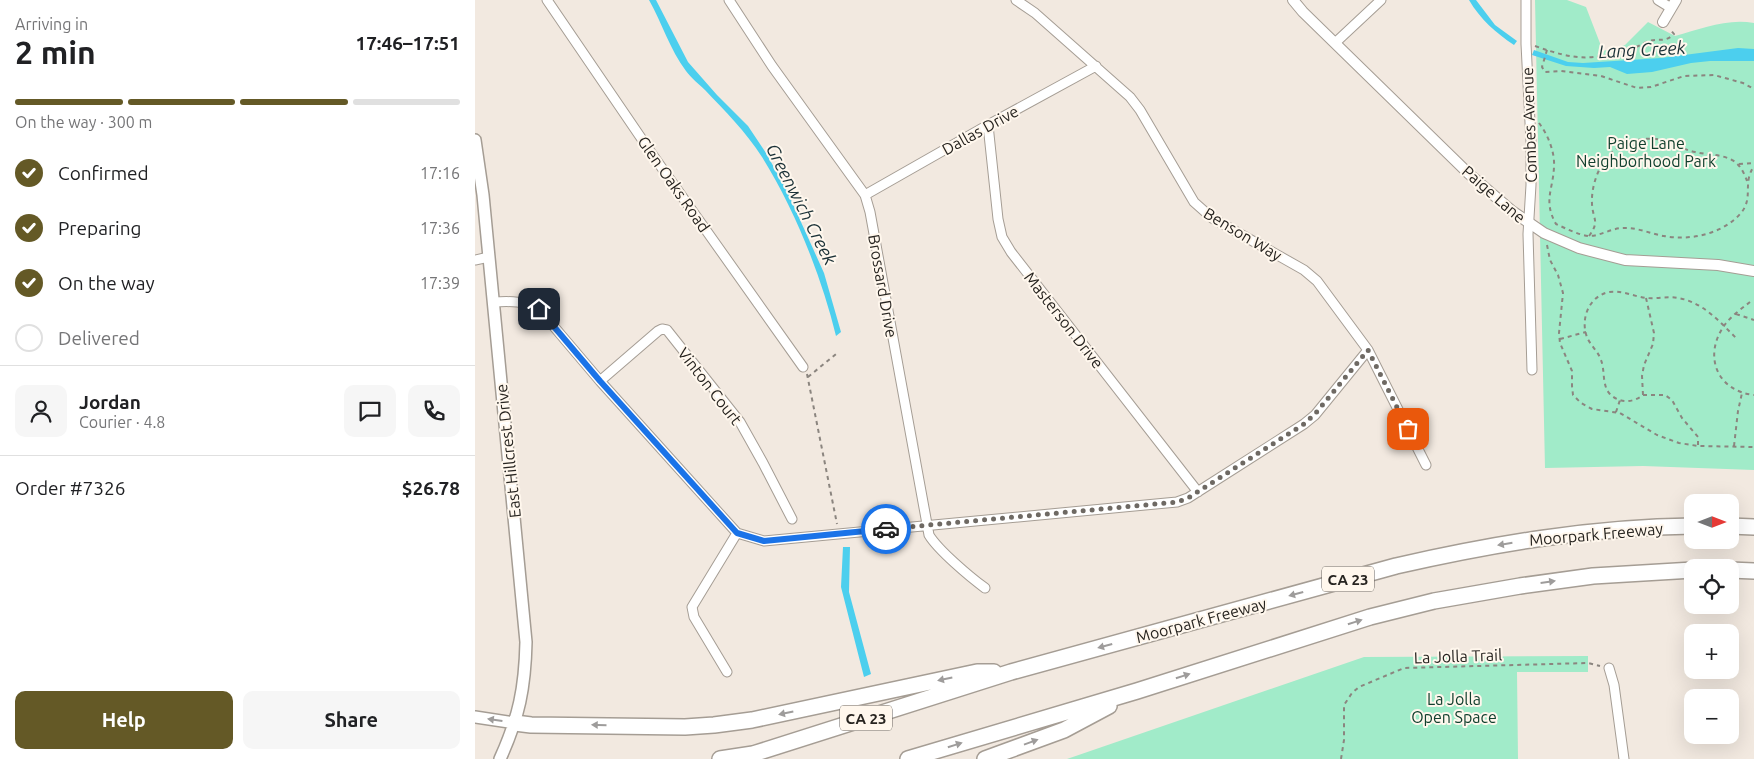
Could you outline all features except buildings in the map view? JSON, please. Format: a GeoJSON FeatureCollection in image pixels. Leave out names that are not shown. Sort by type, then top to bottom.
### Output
{"type":"FeatureCollection","features":[{"type":"Feature","properties":{"kind":"highway"},"geometry":{"type":"LineString","coordinates":[[1739,526],[1754,527]]}},
{"type":"Feature","properties":{"kind":"highway","name":"Moorpark Freeway"},"geometry":{"type":"LineString","coordinates":[[720,759],[753,754],[1011,672],[1396,566],[1459,552],[1539,538],[1591,532],[1684,527]]}},
{"type":"Feature","properties":{"kind":"highway"},"geometry":{"type":"LineString","coordinates":[[1739,570],[1754,570]]}},
{"type":"Feature","properties":{"kind":"highway","name":"CA 23"},"geometry":{"type":"LineString","coordinates":[[908,759],[1370,617],[1434,601],[1593,576],[1684,571]]}},
{"type":"Feature","properties":{"kind":"highway"},"geometry":{"type":"LineString","coordinates":[[515,722],[531,724],[714,726],[752,720],[977,672],[1011,672]]}},
{"type":"Feature","properties":{"kind":"highway"},"geometry":{"type":"LineString","coordinates":[[985,759],[1064,730],[1137,690]]}},
{"type":"Feature","properties":{"kind":"main road","name":"East Hillcrest Drive"},"geometry":{"type":"LineString","coordinates":[[475,140],[489,256],[526,642],[520,705],[500,759]]}},
{"type":"Feature","properties":{"kind":"main road"},"geometry":{"type":"LineString","coordinates":[[475,717],[515,722]]}},
{"type":"Feature","properties":{"kind":"street","name":"Glen Oaks Road"},"geometry":{"type":"LineString","coordinates":[[547,0],[652,154],[804,368]]}},
{"type":"Feature","properties":{"kind":"street","name":"Brossard Drive"},"geometry":{"type":"LineString","coordinates":[[729,0],[772,66],[865,195],[872,222],[929,535],[934,544],[985,588]]}},
{"type":"Feature","properties":{"kind":"street","name":"Benson Way"},"geometry":{"type":"LineString","coordinates":[[1016,0],[1035,13],[1125,92],[1140,110],[1194,202],[1201,210],[1304,270],[1317,281],[1368,350],[1426,465]]}},
{"type":"Feature","properties":{"kind":"street","name":"Paige Lane"},"geometry":{"type":"LineString","coordinates":[[1293,0],[1468,173],[1528,224],[1549,236],[1579,248],[1625,260],[1717,265],[1754,271]]}},
{"type":"Feature","properties":{"kind":"street"},"geometry":{"type":"LineString","coordinates":[[1335,43],[1381,0]]}},
{"type":"Feature","properties":{"kind":"street","name":"Combes Avenue"},"geometry":{"type":"LineString","coordinates":[[1526,0],[1531,150],[1528,224],[1532,370]]}},
{"type":"Feature","properties":{"kind":"street"},"geometry":{"type":"LineString","coordinates":[[1658,0],[1673,4],[1663,22]]}},
{"type":"Feature","properties":{"kind":"street","name":"Dallas Drive"},"geometry":{"type":"LineString","coordinates":[[865,195],[1096,66]]}},
{"type":"Feature","properties":{"kind":"street","name":"Masterson Drive"},"geometry":{"type":"LineString","coordinates":[[988,125],[998,219],[1002,237],[1011,252],[1198,492]]}},
{"type":"Feature","properties":{"kind":"street"},"geometry":{"type":"LineString","coordinates":[[475,260],[489,256]]}},
{"type":"Feature","properties":{"kind":"street"},"geometry":{"type":"LineString","coordinates":[[493,302],[517,301],[530,304],[539,309],[600,381],[737,533],[764,541],[1177,502],[1198,492],[1304,424],[1315,414],[1368,350]]}},
{"type":"Feature","properties":{"kind":"street","name":"Vinton Court"},"geometry":{"type":"LineString","coordinates":[[600,381],[658,331],[662,329],[667,330],[740,422],[792,519]]}},
{"type":"Feature","properties":{"kind":"street"},"geometry":{"type":"LineString","coordinates":[[727,672],[694,617],[692,607],[737,533]]}},
{"type":"Feature","properties":{"kind":"street"},"geometry":{"type":"LineString","coordinates":[[1609,668],[1614,685],[1624,759]]}},
{"type":"Feature","properties":{"kind":"path"},"geometry":{"type":"LineString","coordinates":[[1526,44],[1566,57],[1599,57],[1634,48],[1648,41],[1669,39],[1674,34],[1663,22]]}},
{"type":"Feature","properties":{"kind":"path"},"geometry":{"type":"LineString","coordinates":[[1546,52],[1542,67],[1545,72],[1561,71],[1601,76],[1637,88],[1651,87],[1684,76],[1704,74],[1725,77],[1754,89]]}},
{"type":"Feature","properties":{"kind":"path"},"geometry":{"type":"LineString","coordinates":[[1535,119],[1546,133],[1553,152],[1554,167],[1549,198],[1550,213],[1556,224],[1589,236],[1614,228],[1627,228],[1682,239],[1698,237],[1713,232],[1740,215],[1746,206],[1749,193],[1747,181],[1738,164],[1732,159],[1692,152],[1667,141],[1638,139],[1610,155],[1598,172],[1592,190],[1592,206],[1596,221],[1595,228],[1589,236]]}},
{"type":"Feature","properties":{"kind":"path"},"geometry":{"type":"LineString","coordinates":[[1738,164],[1754,163]]}},
{"type":"Feature","properties":{"kind":"path"},"geometry":{"type":"LineString","coordinates":[[1747,181],[1754,166]]}},
{"type":"Feature","properties":{"kind":"path"},"geometry":{"type":"LineString","coordinates":[[1549,236],[1546,248],[1558,275],[1563,293],[1560,339],[1564,354],[1569,361],[1572,371],[1573,395],[1581,404],[1592,409],[1620,412],[1657,435],[1679,443],[1698,446],[1754,447]]}},
{"type":"Feature","properties":{"kind":"path"},"geometry":{"type":"LineString","coordinates":[[1698,446],[1697,437],[1682,418],[1672,400],[1665,395],[1643,395],[1636,401],[1620,400],[1609,394],[1601,360],[1588,339],[1586,332],[1584,321],[1587,309],[1597,297],[1609,292],[1620,292],[1646,298],[1678,298],[1705,309],[1737,339]]}},
{"type":"Feature","properties":{"kind":"path"},"geometry":{"type":"LineString","coordinates":[[1643,395],[1642,376],[1644,365],[1653,344],[1654,333],[1646,298]]}},
{"type":"Feature","properties":{"kind":"path"},"geometry":{"type":"LineString","coordinates":[[1749,302],[1724,326],[1717,337],[1714,362],[1719,376],[1728,386],[1754,395]]}},
{"type":"Feature","properties":{"kind":"path"},"geometry":{"type":"LineString","coordinates":[[1736,314],[1754,320]]}},
{"type":"Feature","properties":{"kind":"path"},"geometry":{"type":"LineString","coordinates":[[1560,339],[1586,332]]}},
{"type":"Feature","properties":{"kind":"path"},"geometry":{"type":"LineString","coordinates":[[808,377],[836,354]]}},
{"type":"Feature","properties":{"kind":"path"},"geometry":{"type":"LineString","coordinates":[[804,368],[808,377],[839,534]]}},
{"type":"Feature","properties":{"kind":"path"},"geometry":{"type":"LineString","coordinates":[[1734,446],[1742,392]]}},
{"type":"Feature","properties":{"kind":"path"},"geometry":{"type":"LineString","coordinates":[[1616,412],[1620,400]]}},
{"type":"Feature","properties":{"kind":"path","name":"La Jolla Trail"},"geometry":{"type":"LineString","coordinates":[[1341,759],[1344,740],[1345,705],[1352,693],[1359,687],[1404,668],[1588,663],[1609,668]]}},
{"type":"Feature","properties":{"kind":"green space","name":"Paige Lane Neighborhood Park"},"geometry":{"type":"Polygon","coordinates":[[[1535,0],[1567,0],[1586,7],[1603,51],[1625,45],[1648,22],[1675,36],[1724,23],[1754,23],[1754,470],[1643,466],[1545,468],[1535,0]]]}},
{"type":"Feature","properties":{"kind":"green space","name":"La Jolla Open Space"},"geometry":{"type":"Polygon","coordinates":[[[1588,656],[1588,672],[1517,672],[1518,759],[1067,759],[1364,657],[1588,656]]]}},
{"type":"Feature","properties":{"kind":"water"},"geometry":{"type":"Polygon","coordinates":[[[649,0],[656,0],[688,62],[748,126],[766,153],[787,191],[824,273],[841,332],[836,336],[823,290],[806,243],[774,177],[742,130],[686,71],[675,54],[649,0]]]}},
{"type":"Feature","properties":{"kind":"water"},"geometry":{"type":"Polygon","coordinates":[[[1469,0],[1476,0],[1495,25],[1517,41],[1514,45],[1489,25],[1469,0]]]}},
{"type":"Feature","properties":{"kind":"water"},"geometry":{"type":"Polygon","coordinates":[[[1738,48],[1754,49],[1754,61],[1710,61],[1691,63],[1652,72],[1627,74],[1610,67],[1566,66],[1532,55],[1534,50],[1568,62],[1583,63],[1661,58],[1738,48]]]}},
{"type":"Feature","properties":{"kind":"water"},"geometry":{"type":"Polygon","coordinates":[[[843,547],[850,547],[849,592],[871,674],[864,677],[841,587],[843,547]]]}},
{"type":"Feature","properties":{"kind":"way so far"},"geometry":{"type":"LineString","coordinates":[[886,529],[1177,502],[1188,498],[1304,424],[1315,414],[1368,350],[1408,429]]}},
{"type":"Feature","properties":{"kind":"route"},"geometry":{"type":"LineString","coordinates":[[539,309],[600,381],[737,533],[764,541],[886,529]]}},
{"type":"Feature","properties":{"kind":"water label","name":"Lang Creek"},"geometry":{"type":"Point","coordinates":[1642,49]}},
{"type":"Feature","properties":{"kind":"water label","name":"Greenwich Creek"},"geometry":{"type":"Point","coordinates":[802,204]}}]}
